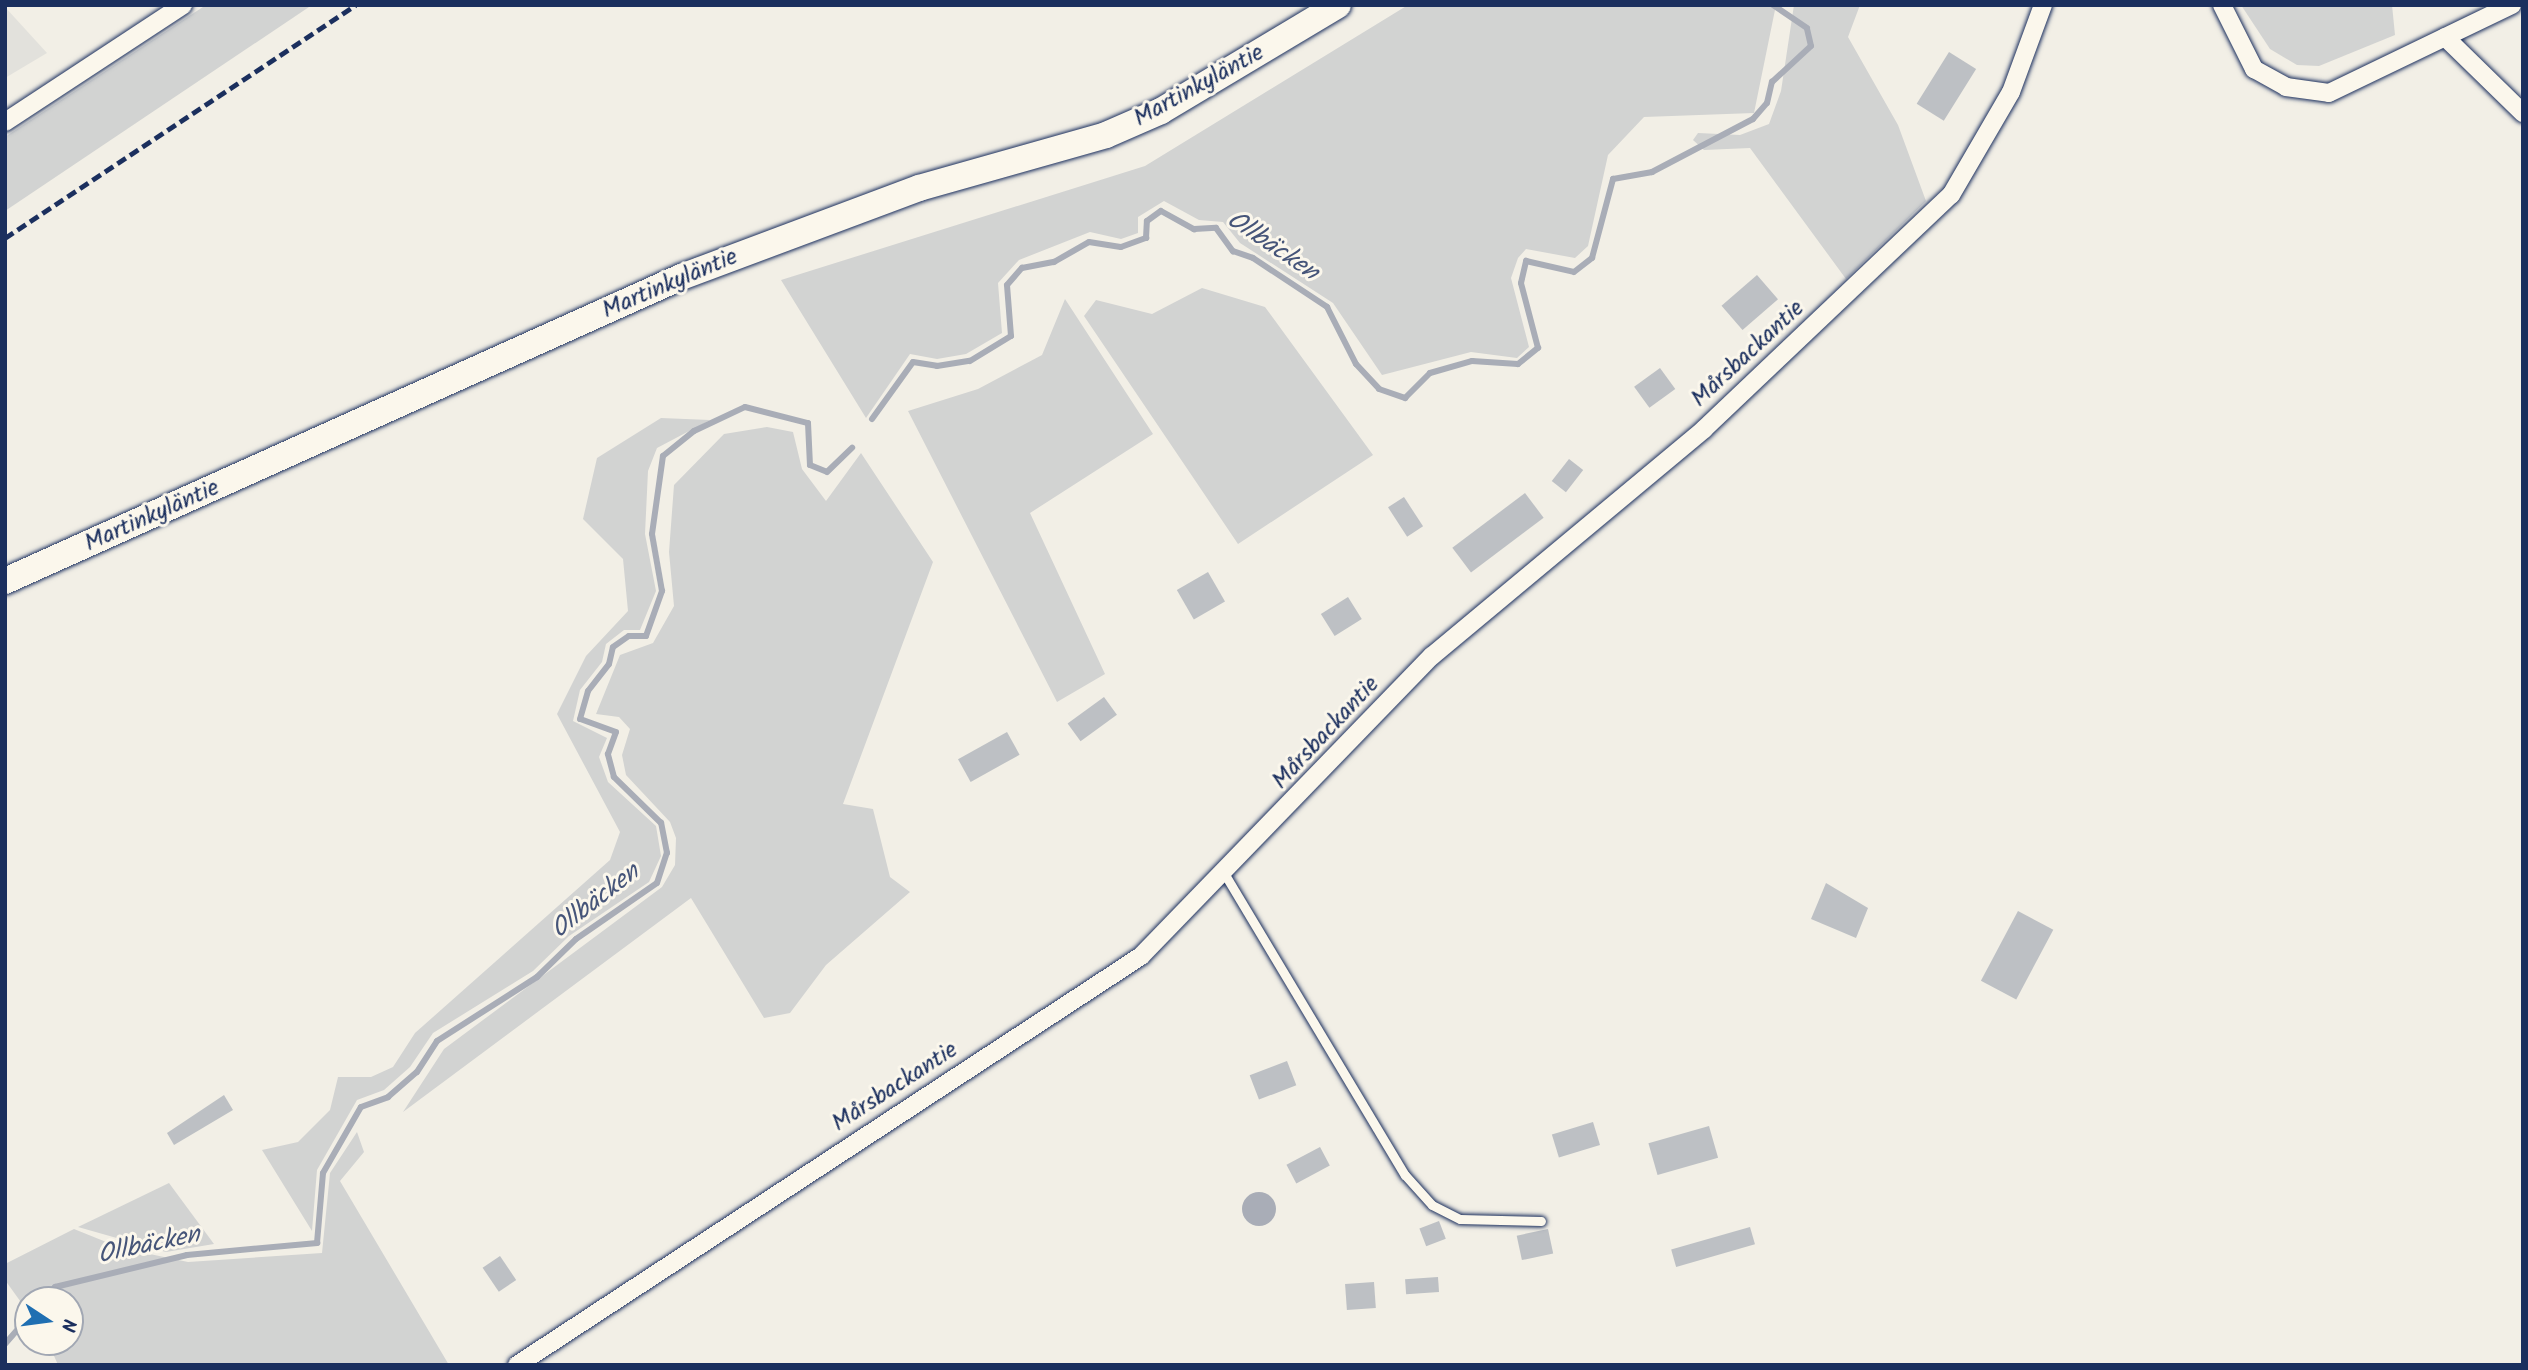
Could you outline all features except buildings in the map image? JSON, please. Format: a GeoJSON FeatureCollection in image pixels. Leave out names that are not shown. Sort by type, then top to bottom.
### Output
{"type":"FeatureCollection","features":[{"type":"Feature","properties":{"kind":"street"},"geometry":{"type":"LineString","coordinates":[[5,122],[183,5]]}},
{"type":"Feature","properties":{"kind":"street","name":"Martinkyläntie"},"geometry":{"type":"LineString","coordinates":[[5,581],[681,278],[919,188],[1106,135],[1161,111],[1338,5]]}},
{"type":"Feature","properties":{"kind":"street","name":"Mårsbackantie"},"geometry":{"type":"LineString","coordinates":[[517,1365],[1141,956],[1432,656],[1704,429],[1951,195],[2011,92],[2043,5]]}},
{"type":"Feature","properties":{"kind":"street"},"geometry":{"type":"LineString","coordinates":[[2222,5],[2254,69],[2296,88],[2329,93],[2512,5]]}},
{"type":"Feature","properties":{"kind":"street"},"geometry":{"type":"LineString","coordinates":[[2445,37],[2523,113]]}},
{"type":"Feature","properties":{"kind":"lane"},"geometry":{"type":"LineString","coordinates":[[1224,873],[1405,1175],[1432,1205],[1460,1219],[1541,1221]]}},
{"type":"Feature","properties":{"kind":"shaded area"},"geometry":{"type":"Polygon","coordinates":[[[206,5],[312,5],[5,211],[5,137],[206,5]]]}},
{"type":"Feature","properties":{"kind":"shaded area"},"geometry":{"type":"Polygon","coordinates":[[[1408,5],[1776,5],[1754,113],[1644,117],[1608,155],[1588,246],[1575,258],[1526,249],[1518,258],[1511,278],[1529,347],[1517,358],[1471,352],[1382,375],[1333,303],[1240,243],[1223,222],[1199,220],[1164,201],[1138,217],[1138,233],[1121,239],[1090,232],[1019,260],[998,283],[1002,333],[966,354],[937,359],[910,354],[866,418],[781,280],[1145,166],[1408,5]]]}},
{"type":"Feature","properties":{"kind":"shaded area"},"geometry":{"type":"Polygon","coordinates":[[[1794,5],[1860,5],[1848,37],[1898,125],[1926,201],[1846,279],[1750,148],[1704,150],[1693,140],[1698,133],[1740,135],[1769,124],[1781,91],[1794,5]]]}},
{"type":"Feature","properties":{"kind":"shaded area"},"geometry":{"type":"Polygon","coordinates":[[[2241,5],[2392,5],[2395,35],[2319,66],[2297,65],[2270,49],[2241,5]]]}},
{"type":"Feature","properties":{"kind":"shaded area"},"geometry":{"type":"Polygon","coordinates":[[[5,7],[47,53],[5,78],[5,7]]]}},
{"type":"Feature","properties":{"kind":"shaded area"},"geometry":{"type":"Polygon","coordinates":[[[1202,288],[1265,307],[1373,455],[1238,544],[1084,316],[1096,300],[1152,314],[1202,288]]]}},
{"type":"Feature","properties":{"kind":"shaded area"},"geometry":{"type":"Polygon","coordinates":[[[1065,299],[1153,434],[1030,513],[1105,674],[1057,702],[908,411],[978,389],[1042,355],[1065,299]]]}},
{"type":"Feature","properties":{"kind":"shaded area"},"geometry":{"type":"Polygon","coordinates":[[[661,418],[710,420],[657,448],[648,471],[645,534],[656,591],[640,630],[624,630],[606,644],[602,662],[580,690],[573,721],[607,738],[599,757],[608,782],[656,826],[661,856],[649,882],[569,936],[533,971],[433,1033],[410,1067],[384,1090],[357,1100],[317,1170],[312,1231],[262,1150],[298,1142],[330,1110],[338,1077],[371,1077],[393,1067],[415,1033],[610,860],[620,832],[557,714],[586,656],[628,611],[623,559],[583,519],[597,458],[661,418]]]}},
{"type":"Feature","properties":{"kind":"shaded area"},"geometry":{"type":"Polygon","coordinates":[[[767,427],[793,432],[802,469],[826,501],[861,453],[933,562],[843,804],[873,809],[890,877],[910,892],[826,965],[790,1013],[764,1018],[691,898],[403,1112],[444,1049],[662,887],[675,865],[676,838],[670,822],[626,775],[622,755],[630,729],[619,717],[596,714],[620,655],[653,643],[674,606],[669,552],[674,485],[724,434],[767,427]]]}},
{"type":"Feature","properties":{"kind":"shaded area"},"geometry":{"type":"Polygon","coordinates":[[[357,1132],[364,1152],[340,1181],[449,1365],[58,1365],[54,1356],[84,1356],[84,1286],[14,1286],[14,1293],[5,1280],[5,1264],[74,1229],[121,1248],[188,1262],[322,1253],[330,1173],[357,1132]]]}},
{"type":"Feature","properties":{"kind":"shaded area"},"geometry":{"type":"Polygon","coordinates":[[[169,1183],[214,1244],[166,1252],[78,1227],[169,1183]]]}},
{"type":"Feature","properties":{"kind":"shaded area"},"geometry":{"type":"Polygon","coordinates":[[[1259,1192],[1271,1197],[1276,1209],[1271,1221],[1259,1226],[1247,1221],[1242,1209],[1247,1197],[1259,1192]]]}},
{"type":"Feature","properties":{"kind":"waterway","name":"Ollbäcken"},"geometry":{"type":"LineString","coordinates":[[872,419],[913,362],[937,366],[970,361],[1011,336],[1007,285],[1022,268],[1054,262],[1089,242],[1121,247],[1146,238],[1147,221],[1161,211],[1194,229],[1216,228],[1233,251],[1253,258],[1327,307],[1356,364],[1379,389],[1405,398],[1430,373],[1472,361],[1518,364],[1538,348],[1521,283],[1526,261],[1574,272],[1592,258],[1613,179],[1652,172],[1753,119],[1767,103],[1772,82],[1811,46],[1807,28],[1773,5]]}},
{"type":"Feature","properties":{"kind":"waterway","name":"Ollbäcken"},"geometry":{"type":"LineString","coordinates":[[59,1286],[187,1255],[317,1243],[323,1173],[361,1107],[388,1097],[417,1072],[437,1041],[537,977],[576,939],[657,883],[667,853],[661,823],[614,777],[608,754],[616,732],[580,719],[588,691],[609,664],[613,647],[629,636],[646,636],[662,591],[652,534],[663,456],[694,431],[745,407],[808,423],[810,465],[827,472],[852,448]]}},
{"type":"Feature","properties":{"kind":"waterway","name":"Ollbäcken"},"geometry":{"type":"LineString","coordinates":[[5,1344],[14,1334]]}},
{"type":"Feature","properties":{"kind":"railway"},"geometry":{"type":"LineString","coordinates":[[5,238],[356,5]]}}]}
